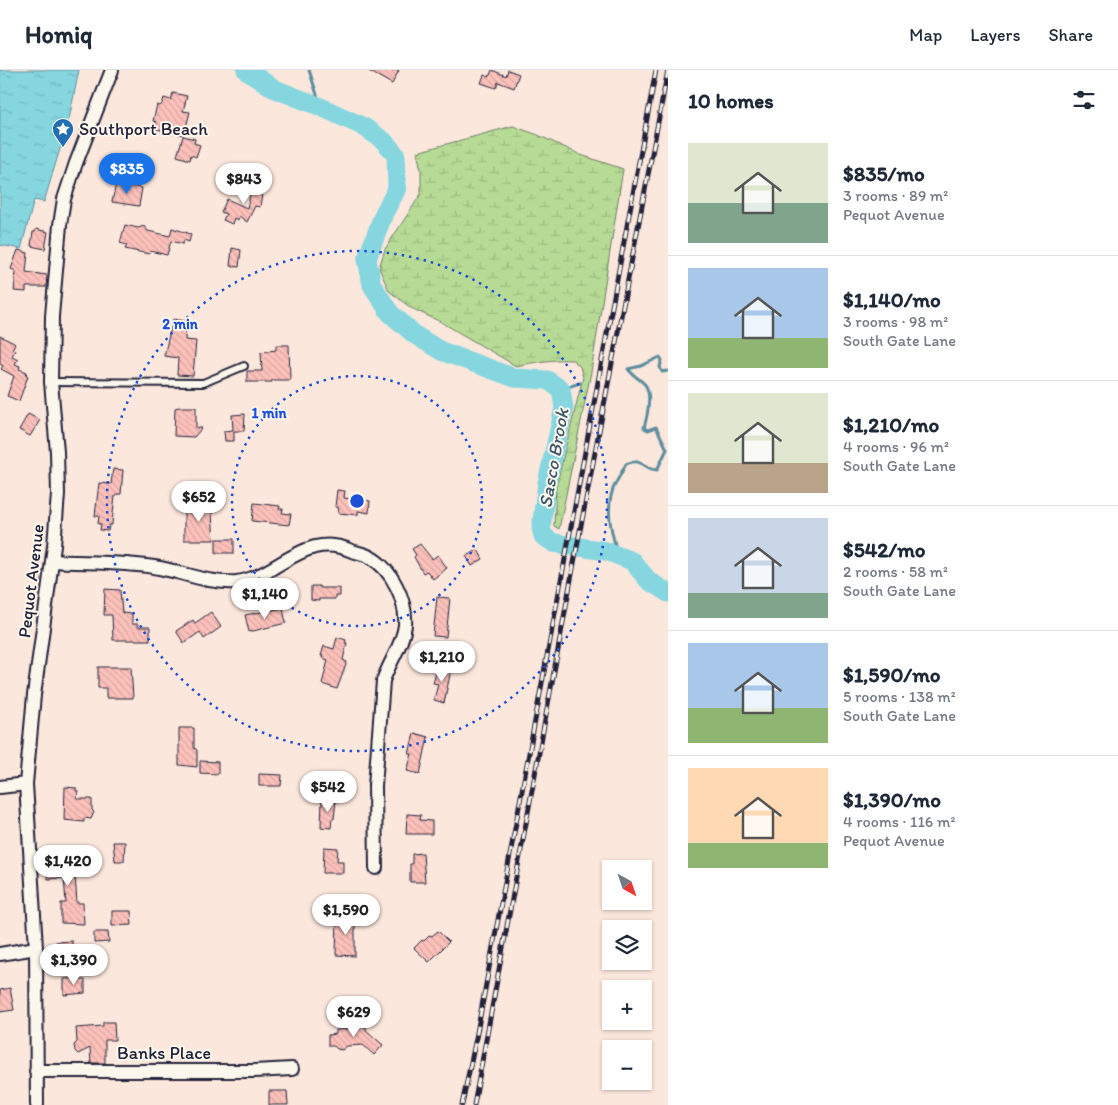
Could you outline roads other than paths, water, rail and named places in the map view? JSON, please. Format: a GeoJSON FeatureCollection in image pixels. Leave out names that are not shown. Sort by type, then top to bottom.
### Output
{"type":"FeatureCollection","features":[{"type":"Feature","properties":{"kind":"street","name":"Pequot Avenue"},"geometry":{"type":"LineString","coordinates":[[37,1105],[36,948],[26,784],[34,695],[52,561],[58,494],[57,452],[51,382],[52,316],[64,200],[76,163],[112,70]]}},
{"type":"Feature","properties":{"kind":"street"},"geometry":{"type":"LineString","coordinates":[[52,561],[154,567],[219,582],[238,582],[315,547],[338,546],[371,558],[384,569],[396,584],[405,624],[398,650],[383,681],[375,786],[376,868]]}},
{"type":"Feature","properties":{"kind":"street"},"geometry":{"type":"LineString","coordinates":[[0,787],[26,784]]}},
{"type":"Feature","properties":{"kind":"street"},"geometry":{"type":"LineString","coordinates":[[0,954],[36,948]]}},
{"type":"Feature","properties":{"kind":"street","name":"Banks Place"},"geometry":{"type":"LineString","coordinates":[[36,1071],[254,1071],[292,1069]]}},
{"type":"Feature","properties":{"kind":"lane"},"geometry":{"type":"LineString","coordinates":[[51,382],[203,383],[244,366]]}},
{"type":"Feature","properties":{"kind":"water"},"geometry":{"type":"Polygon","coordinates":[[[0,70],[79,70],[69,119],[44,202],[34,200],[21,249],[0,245],[0,70]]]}},
{"type":"Feature","properties":{"kind":"waterway","name":"Sasco Brook"},"geometry":{"type":"LineString","coordinates":[[246,70],[275,89],[321,107],[364,127],[384,141],[396,155],[397,189],[384,213],[367,259],[372,285],[390,313],[415,335],[441,351],[515,378],[547,380],[561,389],[564,408],[547,483],[541,528],[543,536],[554,543],[606,551],[632,561],[649,581],[668,593]]}},
{"type":"Feature","properties":{"kind":"waterway","name":"Sasco Brook"},"geometry":{"type":"LineString","coordinates":[[309,70],[321,107]]}},
{"type":"Feature","properties":{"kind":"waterway"},"geometry":{"type":"LineString","coordinates":[[618,556],[609,514],[613,489],[626,464],[636,462],[657,470],[667,449],[656,427],[648,430],[644,428],[648,407],[648,391],[646,386],[628,369],[641,366],[660,357],[662,360],[660,367],[662,372],[668,371]]}},
{"type":"Feature","properties":{"kind":"waterway"},"geometry":{"type":"LineString","coordinates":[[561,389],[580,383]]}},
{"type":"Feature","properties":{"kind":"railway"},"geometry":{"type":"LineString","coordinates":[[462,1105],[656,70]]}},
{"type":"Feature","properties":{"kind":"railway"},"geometry":{"type":"LineString","coordinates":[[474,1105],[579,536],[668,70]]}},
{"type":"Feature","properties":{"kind":"place","name":"Southport Beach"},"geometry":{"type":"Point","coordinates":[63,148]}}]}
